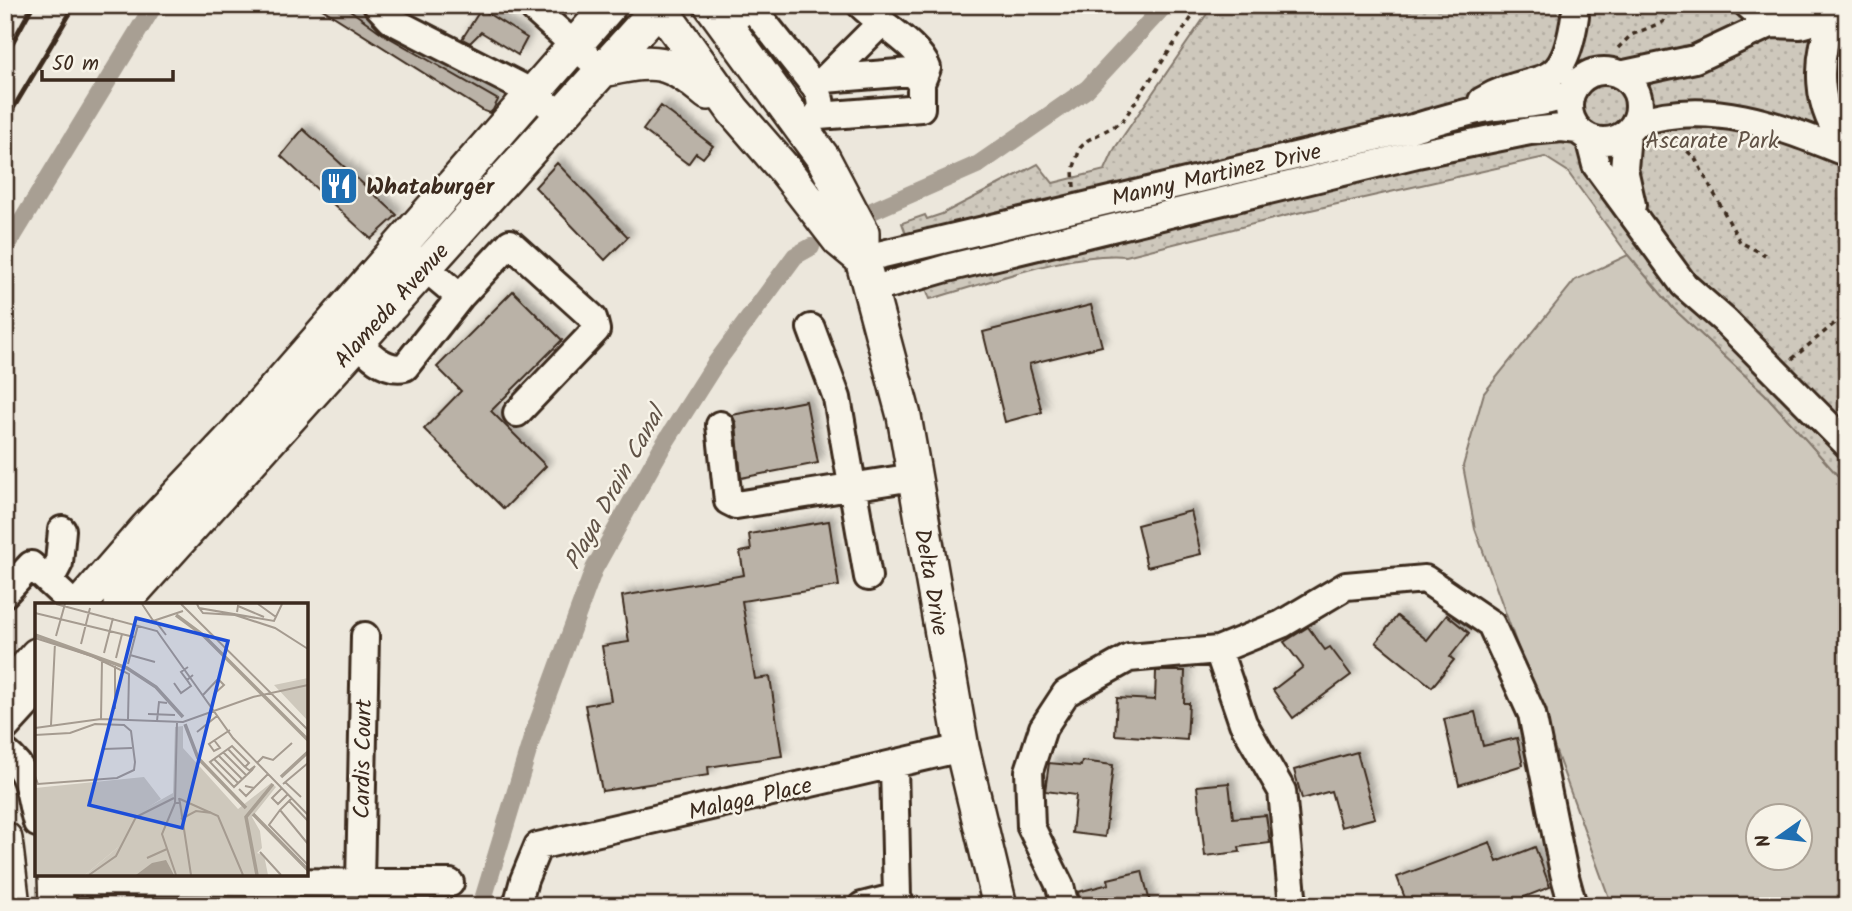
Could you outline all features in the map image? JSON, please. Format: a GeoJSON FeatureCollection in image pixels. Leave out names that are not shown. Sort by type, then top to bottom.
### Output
{"type":"FeatureCollection","features":[{"type":"Feature","properties":{"kind":"main road","name":"Alameda Avenue"},"geometry":{"type":"LineString","coordinates":[[412,257],[533,93],[610,5]]}},
{"type":"Feature","properties":{"kind":"main road","name":"Alameda Avenue"},"geometry":{"type":"LineString","coordinates":[[123,603],[346,331],[412,257],[561,115],[659,6]]}},
{"type":"Feature","properties":{"kind":"main road"},"geometry":{"type":"LineString","coordinates":[[659,6],[733,110],[839,240],[862,259]]}},
{"type":"Feature","properties":{"kind":"main road","name":"Delta Drive"},"geometry":{"type":"LineString","coordinates":[[719,16],[768,82],[810,127],[862,232],[862,259],[904,416],[962,748],[999,906]]}},
{"type":"Feature","properties":{"kind":"main road"},"geometry":{"type":"LineString","coordinates":[[602,70],[644,62],[669,65],[733,110]]}},
{"type":"Feature","properties":{"kind":"main road"},"geometry":{"type":"LineString","coordinates":[[775,159],[810,127]]}},
{"type":"Feature","properties":{"kind":"main road","name":"Alameda Avenue"},"geometry":{"type":"LineString","coordinates":[[82,603],[346,331]]}},
{"type":"Feature","properties":{"kind":"main road"},"geometry":{"type":"LineString","coordinates":[[5,692],[35,657]]}},
{"type":"Feature","properties":{"kind":"main road"},"geometry":{"type":"LineString","coordinates":[[5,839],[13,906]]}},
{"type":"Feature","properties":{"kind":"street"},"geometry":{"type":"LineString","coordinates":[[377,5],[391,20],[533,93],[561,115]]}},
{"type":"Feature","properties":{"kind":"street"},"geometry":{"type":"LineString","coordinates":[[719,16],[750,5],[793,58],[821,83],[822,102],[810,127]]}},
{"type":"Feature","properties":{"kind":"street"},"geometry":{"type":"LineString","coordinates":[[810,127],[921,108],[921,83],[928,68],[922,54],[880,24],[861,5]]}},
{"type":"Feature","properties":{"kind":"street"},"geometry":{"type":"LineString","coordinates":[[1748,5],[1770,24]]}},
{"type":"Feature","properties":{"kind":"street"},"geometry":{"type":"LineString","coordinates":[[531,8],[602,70]]}},
{"type":"Feature","properties":{"kind":"street"},"geometry":{"type":"LineString","coordinates":[[1575,10],[1575,88],[1569,113],[1584,134],[1596,165],[1634,214],[1660,256],[1684,285],[1847,444]]}},
{"type":"Feature","properties":{"kind":"street"},"geometry":{"type":"LineString","coordinates":[[1460,114],[1494,94],[1544,80],[1558,71],[1571,44],[1575,10]]}},
{"type":"Feature","properties":{"kind":"street"},"geometry":{"type":"LineString","coordinates":[[1575,88],[1598,71],[1620,75],[1695,59],[1770,24],[1800,25],[1840,11]]}},
{"type":"Feature","properties":{"kind":"street"},"geometry":{"type":"LineString","coordinates":[[1840,11],[1823,40],[1820,64],[1828,116],[1847,145]]}},
{"type":"Feature","properties":{"kind":"street"},"geometry":{"type":"LineString","coordinates":[[821,83],[880,24]]}},
{"type":"Feature","properties":{"kind":"street"},"geometry":{"type":"LineString","coordinates":[[768,82],[793,58]]}},
{"type":"Feature","properties":{"kind":"street"},"geometry":{"type":"LineString","coordinates":[[821,83],[911,72],[921,83]]}},
{"type":"Feature","properties":{"kind":"street"},"geometry":{"type":"LineString","coordinates":[[1620,75],[1636,91],[1639,102],[1624,169],[1634,214]]}},
{"type":"Feature","properties":{"kind":"street","name":"Manny Martinez Drive"},"geometry":{"type":"LineString","coordinates":[[862,259],[1413,128],[1460,114],[1529,106],[1575,88]]}},
{"type":"Feature","properties":{"kind":"street"},"geometry":{"type":"LineString","coordinates":[[1584,134],[1609,142],[1631,129],[1672,114],[1695,112],[1768,123],[1847,153]]}},
{"type":"Feature","properties":{"kind":"street","name":"Manny Martinez Drive"},"geometry":{"type":"LineString","coordinates":[[872,290],[947,268],[1417,153],[1530,131],[1562,128],[1584,134]]}},
{"type":"Feature","properties":{"kind":"street"},"geometry":{"type":"LineString","coordinates":[[1530,131],[1559,139],[1596,165]]}},
{"type":"Feature","properties":{"kind":"street"},"geometry":{"type":"LineString","coordinates":[[1286,158],[1292,185]]}},
{"type":"Feature","properties":{"kind":"street"},"geometry":{"type":"LineString","coordinates":[[1104,200],[1111,230]]}},
{"type":"Feature","properties":{"kind":"street"},"geometry":{"type":"LineString","coordinates":[[346,331],[386,366],[396,370],[405,367],[460,298],[510,243],[593,318],[596,330],[516,413]]}},
{"type":"Feature","properties":{"kind":"street"},"geometry":{"type":"LineString","coordinates":[[412,257],[460,298]]}},
{"type":"Feature","properties":{"kind":"street"},"geometry":{"type":"LineString","coordinates":[[811,328],[837,398],[868,577]]}},
{"type":"Feature","properties":{"kind":"street"},"geometry":{"type":"LineString","coordinates":[[720,425],[728,501],[736,505],[914,477]]}},
{"type":"Feature","properties":{"kind":"street"},"geometry":{"type":"LineString","coordinates":[[49,582],[59,563],[62,530]]}},
{"type":"Feature","properties":{"kind":"street"},"geometry":{"type":"LineString","coordinates":[[5,593],[31,565],[72,603]]}},
{"type":"Feature","properties":{"kind":"street"},"geometry":{"type":"LineString","coordinates":[[1065,906],[1060,886],[1031,827],[1029,771],[1043,728],[1066,693],[1129,658],[1218,650],[1282,624],[1346,586],[1425,579],[1491,624],[1532,714],[1563,873],[1573,906]]}},
{"type":"Feature","properties":{"kind":"street","name":"Cardis Court"},"geometry":{"type":"LineString","coordinates":[[360,883],[365,636]]}},
{"type":"Feature","properties":{"kind":"street"},"geometry":{"type":"LineString","coordinates":[[1218,650],[1243,723],[1282,790],[1293,906]]}},
{"type":"Feature","properties":{"kind":"street"},"geometry":{"type":"LineString","coordinates":[[5,728],[35,695]]}},
{"type":"Feature","properties":{"kind":"street","name":"Malaga Place"},"geometry":{"type":"LineString","coordinates":[[517,906],[538,846],[962,748]]}},
{"type":"Feature","properties":{"kind":"street"},"geometry":{"type":"LineString","coordinates":[[5,752],[20,764],[27,776],[35,814]]}},
{"type":"Feature","properties":{"kind":"street"},"geometry":{"type":"LineString","coordinates":[[862,906],[899,902],[894,765]]}},
{"type":"Feature","properties":{"kind":"street"},"geometry":{"type":"LineString","coordinates":[[55,884],[186,894],[360,883],[450,883]]}},
{"type":"Feature","properties":{"kind":"path"},"geometry":{"type":"LineString","coordinates":[[1077,206],[1073,170],[1080,149],[1088,140],[1122,122],[1200,5]]}},
{"type":"Feature","properties":{"kind":"path"},"geometry":{"type":"LineString","coordinates":[[1618,48],[1631,35],[1663,22],[1668,5]]}},
{"type":"Feature","properties":{"kind":"path"},"geometry":{"type":"LineString","coordinates":[[1676,132],[1678,142],[1695,158],[1740,242],[1765,255]]}},
{"type":"Feature","properties":{"kind":"path"},"geometry":{"type":"LineString","coordinates":[[1777,374],[1847,313]]}},
{"type":"Feature","properties":{"kind":"green space","name":"Ascarate Park"},"geometry":{"type":"Polygon","coordinates":[[[1213,5],[1847,5],[1847,486],[1765,394],[1674,309],[1628,255],[1567,171],[1545,157],[1293,214],[1126,256],[1079,258],[1054,263],[930,299],[902,223],[925,215],[927,219],[942,214],[1038,164],[1053,183],[1105,170],[1115,148],[1213,5]]]}},
{"type":"Feature","properties":{"kind":"green space"},"geometry":{"type":"Polygon","coordinates":[[[1628,255],[1674,309],[1765,394],[1847,486],[1847,906],[1612,906],[1475,529],[1463,466],[1484,393],[1575,280],[1628,255]]]}},
{"type":"Feature","properties":{"kind":"building"},"geometry":{"type":"Polygon","coordinates":[[[316,5],[343,5],[383,34],[498,100],[493,110],[490,113],[484,111],[316,5]]]}},
{"type":"Feature","properties":{"kind":"building"},"geometry":{"type":"Polygon","coordinates":[[[481,9],[527,38],[518,55],[481,32],[470,43],[462,39],[481,9]]]}},
{"type":"Feature","properties":{"kind":"building"},"geometry":{"type":"Polygon","coordinates":[[[661,106],[713,146],[703,158],[696,153],[688,164],[643,130],[661,106]]]}},
{"type":"Feature","properties":{"kind":"building","name":"Whataburger"},"geometry":{"type":"Polygon","coordinates":[[[303,129],[397,215],[371,239],[281,156],[303,129]]]}},
{"type":"Feature","properties":{"kind":"building"},"geometry":{"type":"Polygon","coordinates":[[[557,163],[628,237],[605,260],[535,187],[557,163]]]}},
{"type":"Feature","properties":{"kind":"building"},"geometry":{"type":"Polygon","coordinates":[[[513,291],[562,340],[491,411],[546,466],[504,509],[424,429],[461,391],[437,367],[513,291]]]}},
{"type":"Feature","properties":{"kind":"building"},"geometry":{"type":"Polygon","coordinates":[[[1091,305],[1102,346],[1029,364],[1042,412],[1005,422],[983,332],[1091,305]]]}},
{"type":"Feature","properties":{"kind":"building"},"geometry":{"type":"Polygon","coordinates":[[[806,401],[818,463],[741,478],[736,423],[732,415],[806,401]]]}},
{"type":"Feature","properties":{"kind":"building"},"geometry":{"type":"Polygon","coordinates":[[[1191,511],[1201,554],[1147,567],[1137,525],[1191,511]]]}},
{"type":"Feature","properties":{"kind":"building"},"geometry":{"type":"Polygon","coordinates":[[[829,521],[839,586],[742,601],[755,679],[770,677],[782,756],[708,767],[709,775],[602,791],[585,705],[611,701],[602,646],[629,642],[622,596],[744,575],[740,552],[751,550],[749,534],[829,521]]]}},
{"type":"Feature","properties":{"kind":"building"},"geometry":{"type":"Polygon","coordinates":[[[1447,615],[1469,633],[1450,657],[1454,660],[1432,687],[1376,642],[1397,616],[1427,640],[1447,615]]]}},
{"type":"Feature","properties":{"kind":"building"},"geometry":{"type":"Polygon","coordinates":[[[1308,627],[1325,650],[1330,647],[1351,675],[1293,718],[1273,690],[1303,667],[1284,642],[1308,627]]]}},
{"type":"Feature","properties":{"kind":"building"},"geometry":{"type":"Polygon","coordinates":[[[1156,671],[1185,671],[1184,703],[1189,703],[1187,740],[1115,735],[1117,698],[1155,700],[1156,671]]]}},
{"type":"Feature","properties":{"kind":"building"},"geometry":{"type":"Polygon","coordinates":[[[1475,712],[1483,746],[1517,738],[1523,765],[1459,785],[1444,719],[1475,712]]]}},
{"type":"Feature","properties":{"kind":"building"},"geometry":{"type":"Polygon","coordinates":[[[1357,752],[1375,818],[1341,827],[1331,791],[1302,799],[1294,770],[1357,752]]]}},
{"type":"Feature","properties":{"kind":"building"},"geometry":{"type":"Polygon","coordinates":[[[1082,761],[1113,765],[1105,837],[1072,833],[1076,795],[1045,791],[1049,763],[1081,766],[1082,761]]]}},
{"type":"Feature","properties":{"kind":"building"},"geometry":{"type":"Polygon","coordinates":[[[1229,783],[1233,818],[1266,815],[1270,843],[1239,847],[1240,852],[1205,856],[1197,786],[1229,783]]]}},
{"type":"Feature","properties":{"kind":"building"},"geometry":{"type":"Polygon","coordinates":[[[1490,842],[1497,862],[1535,847],[1550,887],[1509,903],[1510,906],[1408,906],[1397,877],[1490,842]]]}},
{"type":"Feature","properties":{"kind":"building"},"geometry":{"type":"Polygon","coordinates":[[[1142,871],[1151,906],[1081,906],[1078,892],[1109,884],[1108,879],[1142,871]]]}},
{"type":"Feature","properties":{"kind":"waterway"},"geometry":{"type":"LineString","coordinates":[[5,249],[154,5]]}},
{"type":"Feature","properties":{"kind":"waterway","name":"Playa Drain Canal"},"geometry":{"type":"LineString","coordinates":[[872,211],[979,164],[1087,89],[1165,5]]}},
{"type":"Feature","properties":{"kind":"waterway","name":"Playa Drain Canal"},"geometry":{"type":"LineString","coordinates":[[481,906],[532,738],[594,569],[661,449],[715,364],[795,256],[811,247]]}},
{"type":"Feature","properties":{"kind":"railway"},"geometry":{"type":"LineString","coordinates":[[5,56],[33,5]]}},
{"type":"Feature","properties":{"kind":"railway"},"geometry":{"type":"LineString","coordinates":[[5,122],[75,5]]}},
{"type":"Feature","properties":{"kind":"place","name":"Whataburger"},"geometry":{"type":"Point","coordinates":[339,186]}}]}
